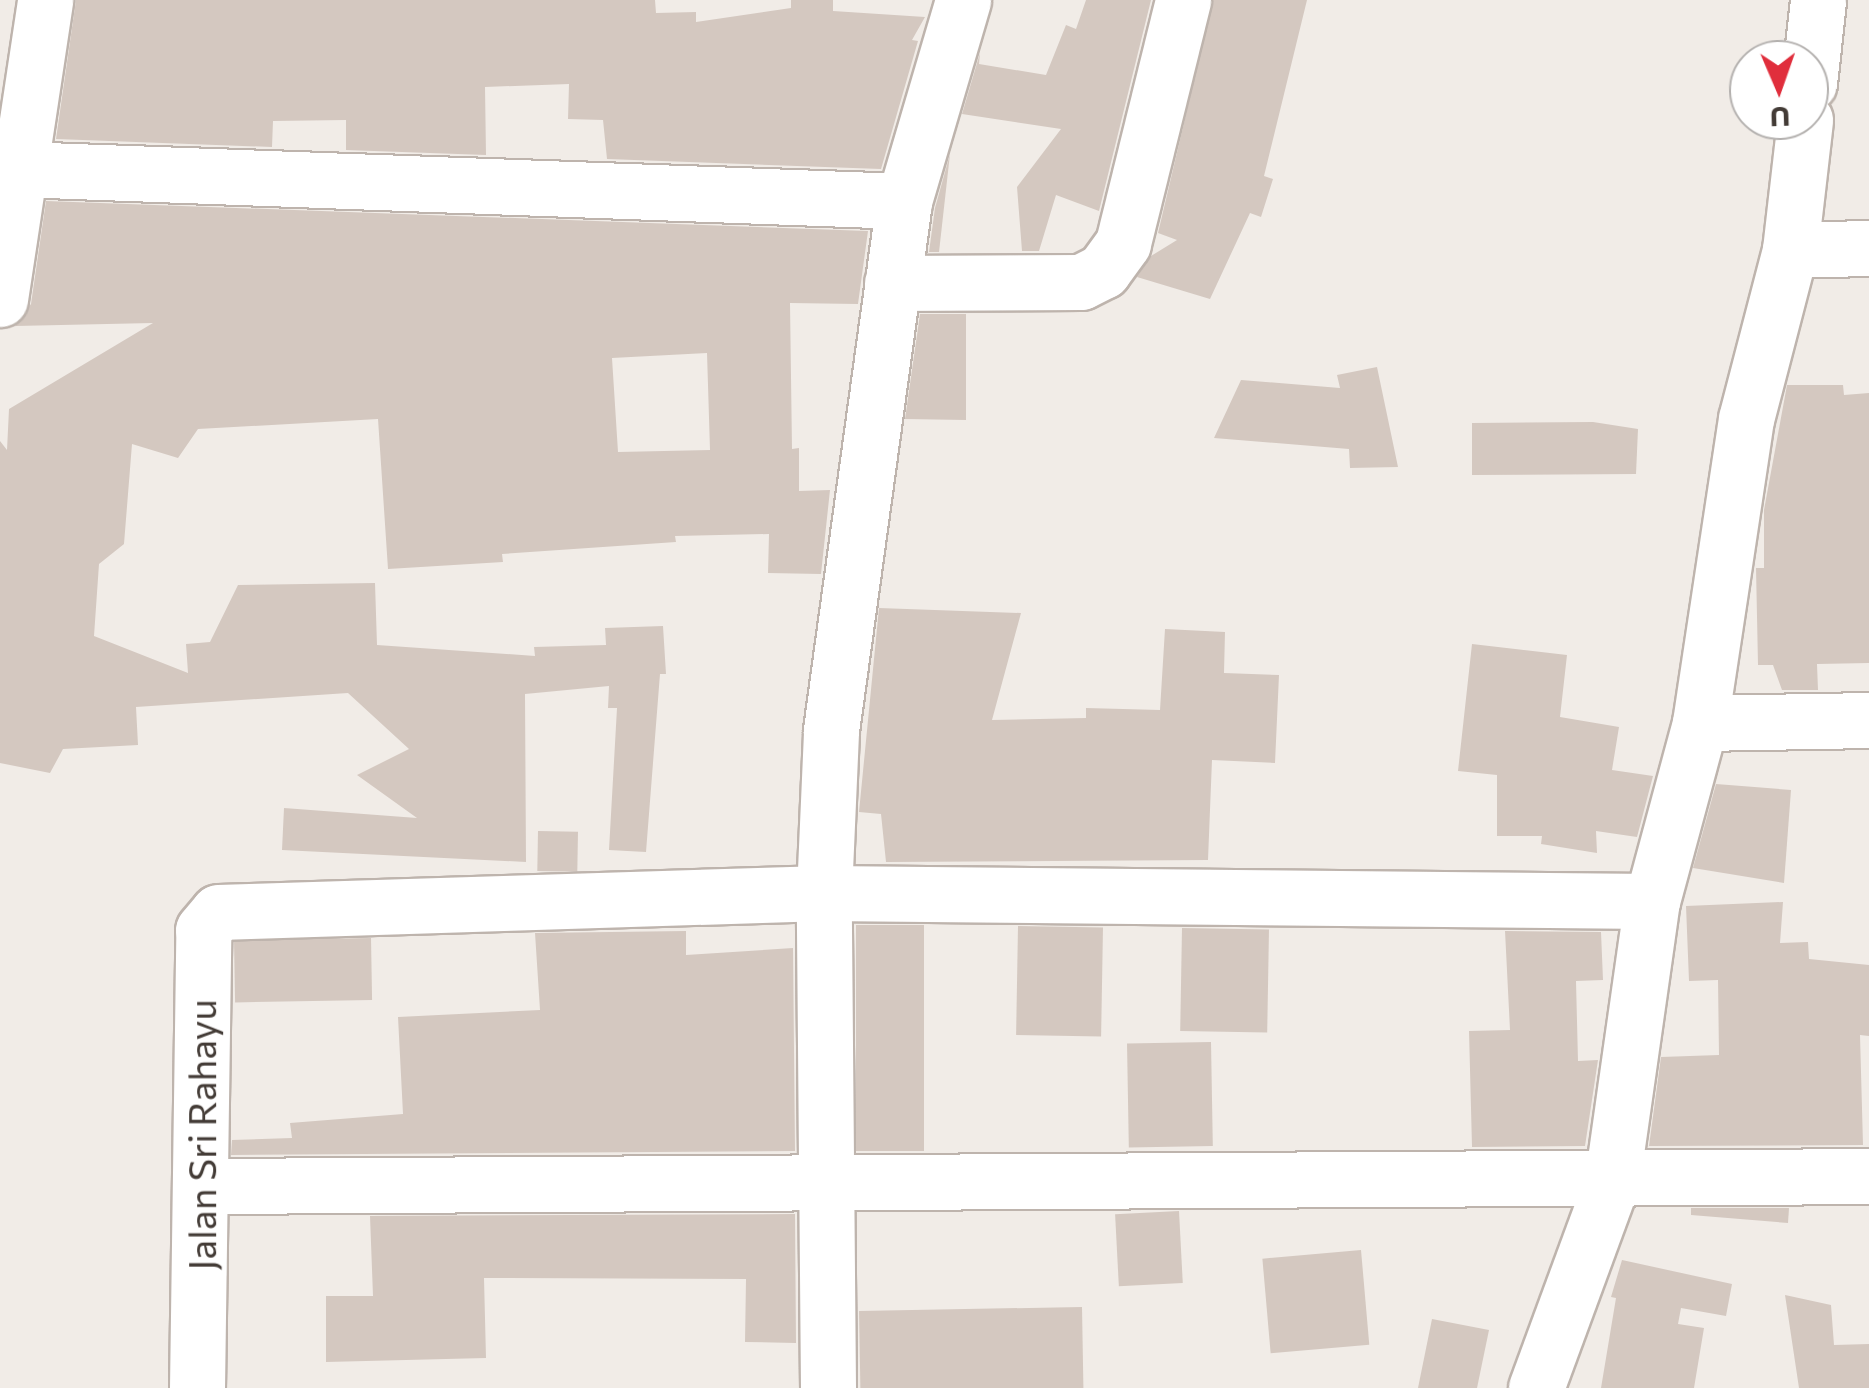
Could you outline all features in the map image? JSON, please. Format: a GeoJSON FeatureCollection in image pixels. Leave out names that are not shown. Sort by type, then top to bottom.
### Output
{"type":"FeatureCollection","features":[{"type":"Feature","properties":{"kind":"street"},"geometry":{"type":"LineString","coordinates":[[0,300],[45,0]]}},
{"type":"Feature","properties":{"kind":"street"},"geometry":{"type":"LineString","coordinates":[[828,1388],[824,893],[832,730],[904,201],[963,0]]}},
{"type":"Feature","properties":{"kind":"street"},"geometry":{"type":"LineString","coordinates":[[892,284],[1081,282],[1103,271],[1123,242],[1184,0]]}},
{"type":"Feature","properties":{"kind":"street"},"geometry":{"type":"LineString","coordinates":[[1814,40],[1818,0]]}},
{"type":"Feature","properties":{"kind":"street"},"geometry":{"type":"LineString","coordinates":[[1536,1388],[1612,1181],[1652,901],[1700,723],[1746,418],[1790,250],[1803,140]]}},
{"type":"Feature","properties":{"kind":"street"},"geometry":{"type":"LineString","coordinates":[[18,169],[904,201]]}},
{"type":"Feature","properties":{"kind":"street"},"geometry":{"type":"LineString","coordinates":[[1790,250],[1869,248]]}},
{"type":"Feature","properties":{"kind":"street"},"geometry":{"type":"LineString","coordinates":[[1700,723],[1869,720]]}},
{"type":"Feature","properties":{"kind":"street"},"geometry":{"type":"LineString","coordinates":[[824,893],[1652,901]]}},
{"type":"Feature","properties":{"kind":"street","name":"Jalan Sri Rahayu"},"geometry":{"type":"LineString","coordinates":[[197,1388],[203,930],[218,912],[241,908],[824,893]]}},
{"type":"Feature","properties":{"kind":"street"},"geometry":{"type":"LineString","coordinates":[[202,1186],[824,1177],[1612,1181],[1869,1176]]}},
{"type":"Feature","properties":{"kind":"building"},"geometry":{"type":"Polygon","coordinates":[[[76,0],[655,0],[656,13],[696,12],[696,22],[791,8],[791,0],[833,0],[833,11],[925,17],[912,40],[918,41],[881,169],[607,159],[603,120],[568,119],[569,84],[485,87],[486,155],[346,150],[346,120],[273,121],[272,147],[56,139],[76,0]]]}},
{"type":"Feature","properties":{"kind":"building"},"geometry":{"type":"Polygon","coordinates":[[[1086,0],[1151,0],[1099,211],[1056,195],[1039,251],[1022,251],[1017,187],[1061,129],[962,114],[980,53],[979,64],[1046,75],[1066,25],[1076,29],[1086,0]]]}},
{"type":"Feature","properties":{"kind":"building"},"geometry":{"type":"Polygon","coordinates":[[[1213,0],[1307,0],[1264,176],[1273,179],[1261,217],[1250,213],[1210,299],[1137,277],[1151,256],[1177,240],[1158,233],[1213,0]]]}},
{"type":"Feature","properties":{"kind":"building"},"geometry":{"type":"Polygon","coordinates":[[[950,154],[939,252],[929,252],[935,208],[950,154]]]}},
{"type":"Feature","properties":{"kind":"building"},"geometry":{"type":"Polygon","coordinates":[[[46,201],[868,231],[858,304],[790,303],[792,449],[799,448],[799,491],[830,490],[821,574],[768,573],[769,534],[675,536],[676,542],[502,554],[503,562],[388,569],[378,419],[198,429],[178,458],[132,444],[124,544],[99,564],[94,636],[188,673],[186,644],[210,642],[238,585],[375,583],[377,645],[535,656],[534,647],[606,645],[605,628],[663,626],[666,674],[660,674],[646,852],[609,850],[617,708],[608,708],[609,686],[525,694],[526,862],[282,850],[284,808],[417,818],[357,775],[409,749],[348,693],[136,707],[138,745],[63,749],[50,773],[0,763],[0,441],[7,450],[9,409],[153,323],[15,326],[31,304],[46,201]],[[707,353],[612,358],[618,452],[710,450],[707,353]]]}},
{"type":"Feature","properties":{"kind":"building"},"geometry":{"type":"Polygon","coordinates":[[[920,314],[966,314],[966,420],[905,419],[920,314]]]}},
{"type":"Feature","properties":{"kind":"building"},"geometry":{"type":"Polygon","coordinates":[[[1377,367],[1398,467],[1350,468],[1349,449],[1214,438],[1241,380],[1340,388],[1337,375],[1377,367]]]}},
{"type":"Feature","properties":{"kind":"building"},"geometry":{"type":"Polygon","coordinates":[[[1787,385],[1843,385],[1844,395],[1869,393],[1869,663],[1817,664],[1818,690],[1782,690],[1773,665],[1758,665],[1756,568],[1764,568],[1764,510],[1787,385]]]}},
{"type":"Feature","properties":{"kind":"building"},"geometry":{"type":"Polygon","coordinates":[[[1593,422],[1638,429],[1636,474],[1472,475],[1472,423],[1593,422]]]}},
{"type":"Feature","properties":{"kind":"building"},"geometry":{"type":"Polygon","coordinates":[[[879,608],[1021,613],[992,720],[1086,718],[1086,708],[1160,710],[1165,629],[1225,632],[1224,673],[1279,675],[1275,763],[1212,760],[1208,860],[886,862],[881,814],[859,812],[879,608]]]}},
{"type":"Feature","properties":{"kind":"building"},"geometry":{"type":"Polygon","coordinates":[[[1472,644],[1567,655],[1560,717],[1619,727],[1612,770],[1653,776],[1637,837],[1596,831],[1597,853],[1541,844],[1542,836],[1497,836],[1497,775],[1458,771],[1472,644]]]}},
{"type":"Feature","properties":{"kind":"building"},"geometry":{"type":"Polygon","coordinates":[[[1716,784],[1791,790],[1784,883],[1693,868],[1716,784]]]}},
{"type":"Feature","properties":{"kind":"building"},"geometry":{"type":"Polygon","coordinates":[[[538,831],[578,832],[577,872],[537,871],[538,831]]]}},
{"type":"Feature","properties":{"kind":"building"},"geometry":{"type":"Polygon","coordinates":[[[1783,902],[1780,943],[1808,942],[1809,959],[1869,965],[1869,1036],[1860,1035],[1863,1145],[1649,1146],[1661,1057],[1719,1055],[1718,980],[1689,981],[1686,906],[1783,902]]]}},
{"type":"Feature","properties":{"kind":"building"},"geometry":{"type":"Polygon","coordinates":[[[856,925],[924,925],[924,1151],[856,1151],[856,925]]]}},
{"type":"Feature","properties":{"kind":"building"},"geometry":{"type":"Polygon","coordinates":[[[1018,926],[1103,927],[1101,1036],[1016,1035],[1018,926]]]}},
{"type":"Feature","properties":{"kind":"building"},"geometry":{"type":"Polygon","coordinates":[[[1182,928],[1269,930],[1267,1033],[1180,1031],[1182,928]]]}},
{"type":"Feature","properties":{"kind":"building"},"geometry":{"type":"Polygon","coordinates":[[[686,931],[686,955],[793,948],[795,1151],[231,1155],[232,1140],[292,1138],[290,1123],[403,1114],[398,1017],[540,1010],[535,933],[686,931]]]}},
{"type":"Feature","properties":{"kind":"building"},"geometry":{"type":"Polygon","coordinates":[[[1505,931],[1601,932],[1603,980],[1576,981],[1578,1061],[1598,1060],[1585,1146],[1472,1147],[1469,1031],[1510,1030],[1505,931]]]}},
{"type":"Feature","properties":{"kind":"building"},"geometry":{"type":"Polygon","coordinates":[[[371,938],[372,1000],[235,1002],[234,940],[371,938]]]}},
{"type":"Feature","properties":{"kind":"building"},"geometry":{"type":"Polygon","coordinates":[[[1211,1042],[1213,1146],[1129,1147],[1127,1043],[1211,1042]]]}},
{"type":"Feature","properties":{"kind":"building"},"geometry":{"type":"Polygon","coordinates":[[[1691,1208],[1789,1208],[1788,1223],[1691,1215],[1691,1208]]]}},
{"type":"Feature","properties":{"kind":"building"},"geometry":{"type":"Polygon","coordinates":[[[1179,1211],[1183,1283],[1119,1286],[1115,1214],[1179,1211]]]}},
{"type":"Feature","properties":{"kind":"building"},"geometry":{"type":"Polygon","coordinates":[[[795,1214],[796,1343],[745,1342],[746,1279],[484,1278],[486,1358],[326,1362],[326,1296],[373,1296],[370,1216],[795,1214]]]}},
{"type":"Feature","properties":{"kind":"building"},"geometry":{"type":"Polygon","coordinates":[[[1361,1250],[1369,1345],[1271,1353],[1262,1259],[1361,1250]]]}},
{"type":"Feature","properties":{"kind":"building"},"geometry":{"type":"Polygon","coordinates":[[[1622,1260],[1732,1284],[1726,1316],[1681,1308],[1678,1324],[1704,1328],[1694,1388],[1601,1388],[1616,1298],[1611,1297],[1622,1260]]]}},
{"type":"Feature","properties":{"kind":"building"},"geometry":{"type":"Polygon","coordinates":[[[1785,1295],[1831,1305],[1834,1345],[1869,1344],[1869,1388],[1799,1388],[1785,1295]]]}},
{"type":"Feature","properties":{"kind":"building"},"geometry":{"type":"Polygon","coordinates":[[[1082,1307],[1083,1388],[860,1388],[859,1311],[1082,1307]]]}},
{"type":"Feature","properties":{"kind":"building"},"geometry":{"type":"Polygon","coordinates":[[[1432,1319],[1489,1330],[1477,1388],[1418,1388],[1432,1319]]]}}]}
